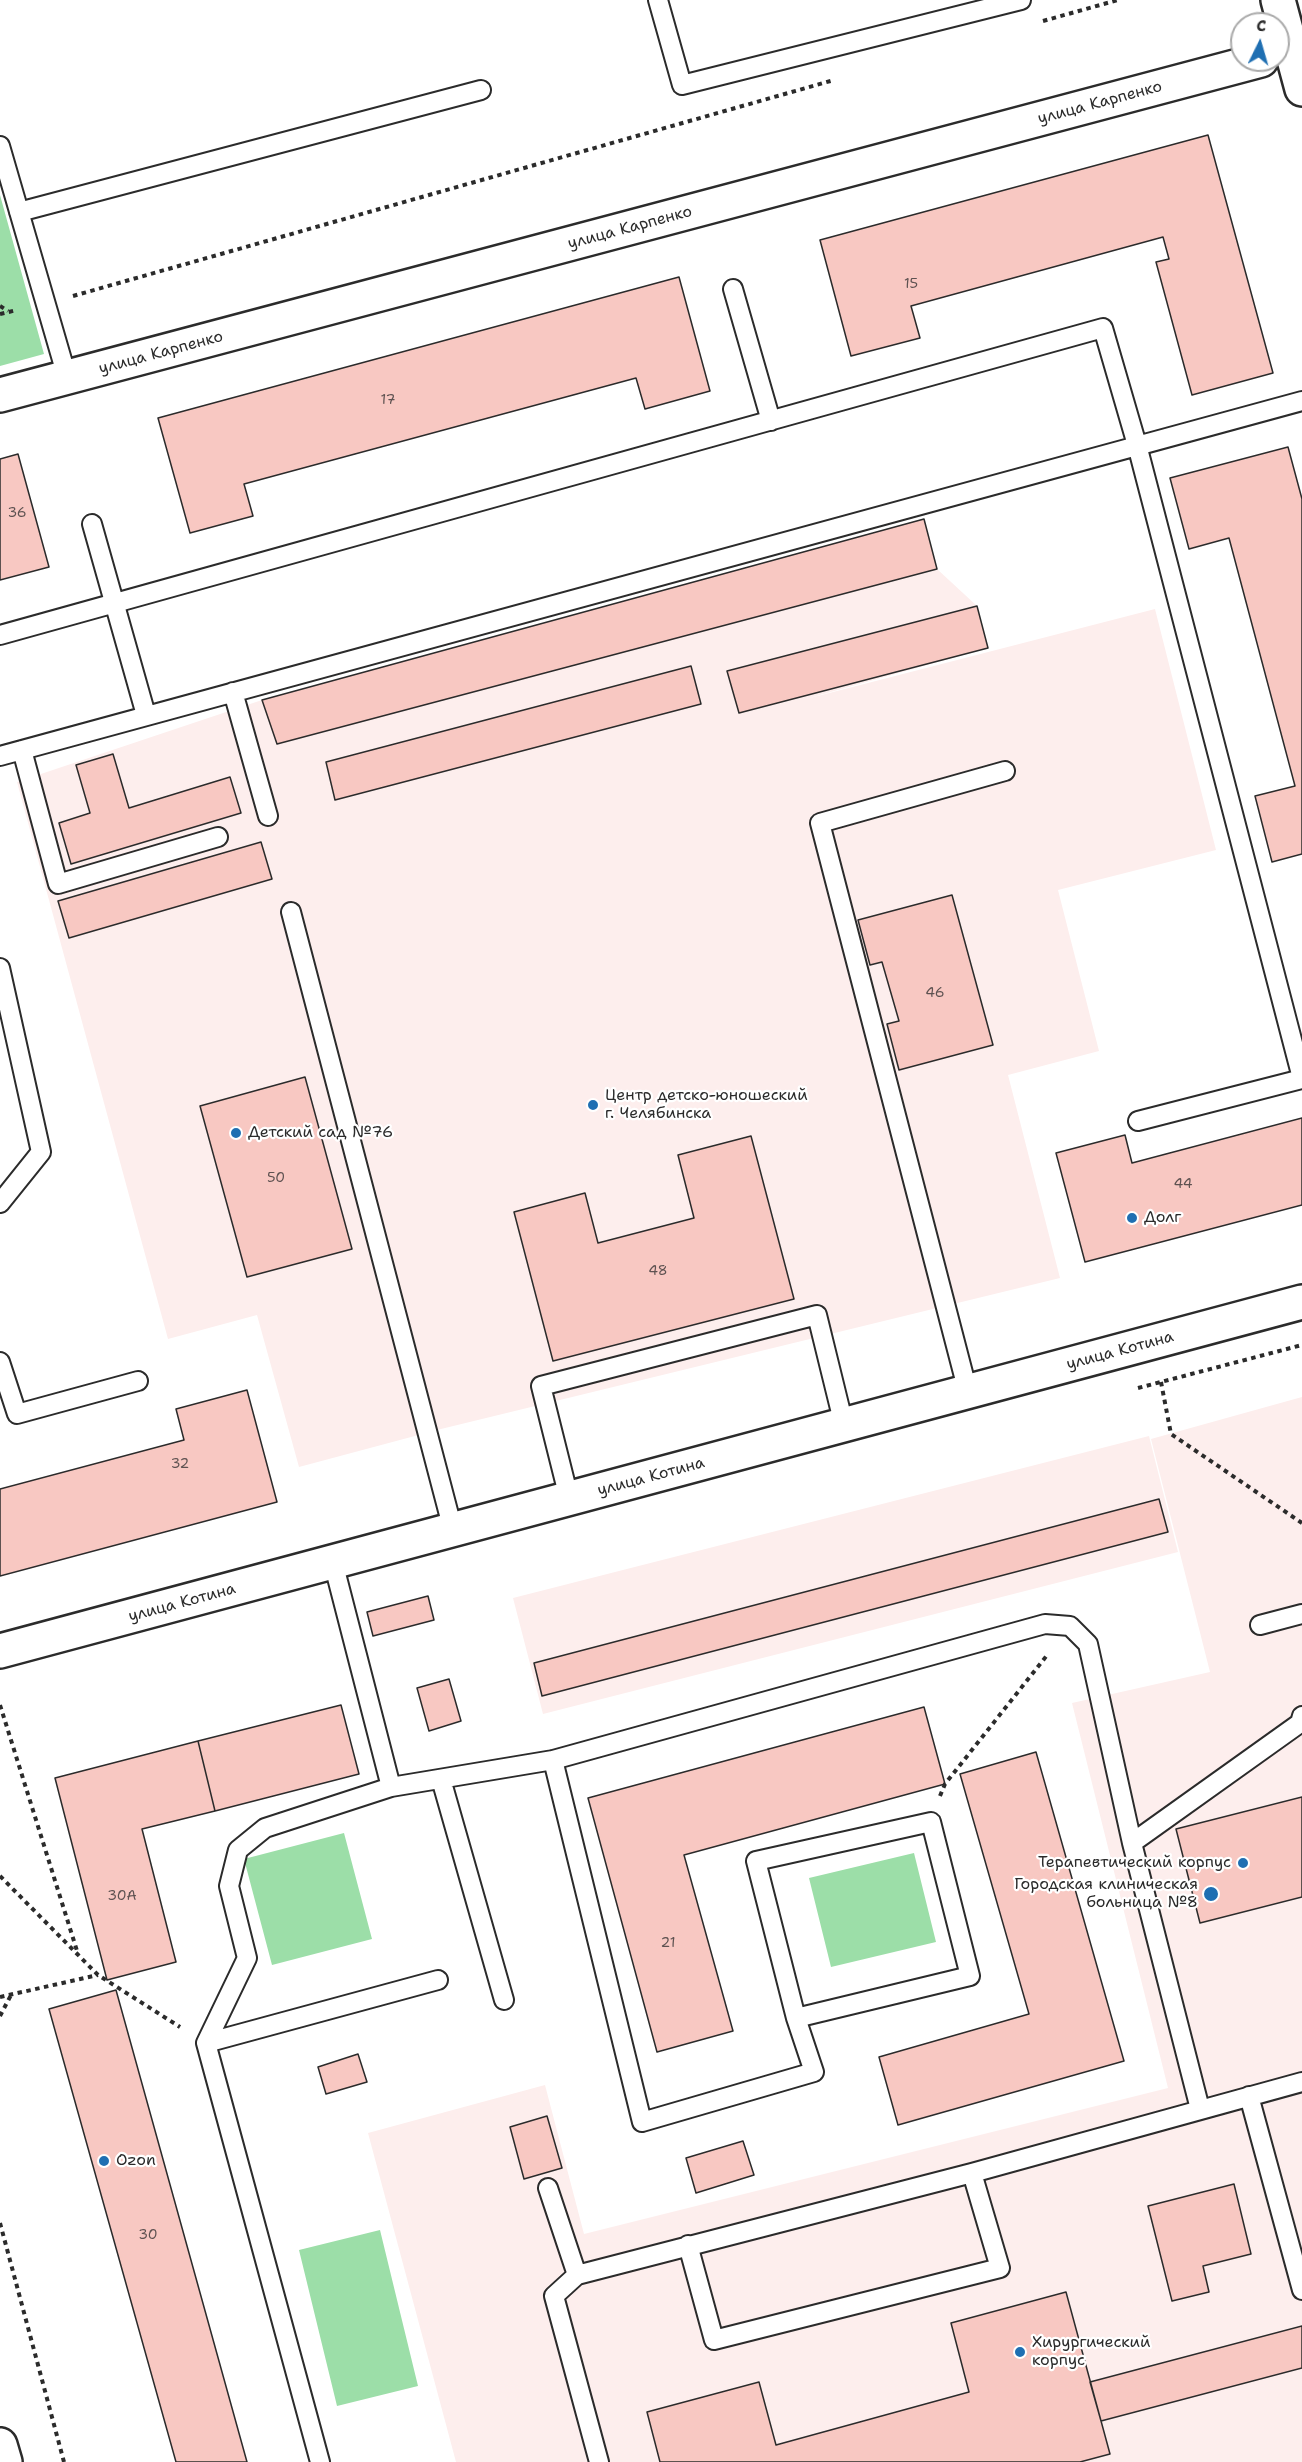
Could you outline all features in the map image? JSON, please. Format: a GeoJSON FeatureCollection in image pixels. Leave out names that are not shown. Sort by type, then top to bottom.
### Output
{"type":"FeatureCollection","features":[{"type":"Feature","properties":{"kind":"street"},"geometry":{"type":"LineString","coordinates":[[1278,0],[1302,89]]}},
{"type":"Feature","properties":{"kind":"street","name":"улица Карпенко"},"geometry":{"type":"LineString","coordinates":[[0,395],[1230,68]]}},
{"type":"Feature","properties":{"kind":"street","name":"улица Котина"},"geometry":{"type":"LineString","coordinates":[[0,1652],[1302,1302]]}},
{"type":"Feature","properties":{"kind":"street"},"geometry":{"type":"LineString","coordinates":[[0,2445],[5,2462]]}},
{"type":"Feature","properties":{"kind":"lane"},"geometry":{"type":"LineString","coordinates":[[658,0],[682,85],[1021,0]]}},
{"type":"Feature","properties":{"kind":"lane"},"geometry":{"type":"LineString","coordinates":[[19,212],[481,90]]}},
{"type":"Feature","properties":{"kind":"lane"},"geometry":{"type":"LineString","coordinates":[[0,146],[68,377]]}},
{"type":"Feature","properties":{"kind":"lane"},"geometry":{"type":"LineString","coordinates":[[734,289],[771,420]]}},
{"type":"Feature","properties":{"kind":"lane"},"geometry":{"type":"LineString","coordinates":[[0,635],[1103,328],[1137,445],[1302,1078],[1138,1121]]}},
{"type":"Feature","properties":{"kind":"lane"},"geometry":{"type":"LineString","coordinates":[[0,756],[1302,401]]}},
{"type":"Feature","properties":{"kind":"lane"},"geometry":{"type":"LineString","coordinates":[[92,524],[147,715]]}},
{"type":"Feature","properties":{"kind":"lane"},"geometry":{"type":"LineString","coordinates":[[233,692],[268,816]]}},
{"type":"Feature","properties":{"kind":"lane"},"geometry":{"type":"LineString","coordinates":[[22,750],[58,884],[218,837]]}},
{"type":"Feature","properties":{"kind":"lane"},"geometry":{"type":"LineString","coordinates":[[968,1392],[820,823],[1005,771]]}},
{"type":"Feature","properties":{"kind":"lane"},"geometry":{"type":"LineString","coordinates":[[291,912],[453,1530]]}},
{"type":"Feature","properties":{"kind":"lane"},"geometry":{"type":"LineString","coordinates":[[0,968],[41,1152],[0,1203]]}},
{"type":"Feature","properties":{"kind":"lane"},"geometry":{"type":"LineString","coordinates":[[569,1498],[541,1386],[817,1315],[844,1425]]}},
{"type":"Feature","properties":{"kind":"lane"},"geometry":{"type":"LineString","coordinates":[[0,1362],[17,1414],[138,1381]]}},
{"type":"Feature","properties":{"kind":"lane"},"geometry":{"type":"LineString","coordinates":[[333,1562],[391,1787]]}},
{"type":"Feature","properties":{"kind":"lane"},"geometry":{"type":"LineString","coordinates":[[1260,1625],[1302,1615]]}},
{"type":"Feature","properties":{"kind":"lane"},"geometry":{"type":"LineString","coordinates":[[320,2462],[206,2043],[247,1958],[230,1886],[238,1850],[265,1828],[391,1787],[554,1760],[1045,1624],[1070,1626],[1088,1644],[1132,1844],[1200,2109]]}},
{"type":"Feature","properties":{"kind":"lane"},"geometry":{"type":"LineString","coordinates":[[1132,1844],[1300,1723],[1302,1716]]}},
{"type":"Feature","properties":{"kind":"lane"},"geometry":{"type":"LineString","coordinates":[[554,1760],[642,2122],[814,2072],[796,2018],[756,1861],[931,1822],[970,1976],[796,2018]]}},
{"type":"Feature","properties":{"kind":"lane"},"geometry":{"type":"LineString","coordinates":[[441,1779],[504,2000]]}},
{"type":"Feature","properties":{"kind":"lane"},"geometry":{"type":"LineString","coordinates":[[206,2043],[438,1980]]}},
{"type":"Feature","properties":{"kind":"lane"},"geometry":{"type":"LineString","coordinates":[[599,2462],[554,2296],[577,2275],[972,2173],[1302,2082]]}},
{"type":"Feature","properties":{"kind":"lane"},"geometry":{"type":"LineString","coordinates":[[1249,2096],[1302,2290]]}},
{"type":"Feature","properties":{"kind":"lane"},"geometry":{"type":"LineString","coordinates":[[688,2245],[714,2340],[1000,2268],[972,2173]]}},
{"type":"Feature","properties":{"kind":"lane"},"geometry":{"type":"LineString","coordinates":[[548,2188],[577,2275]]}},
{"type":"Feature","properties":{"kind":"path"},"geometry":{"type":"LineString","coordinates":[[1037,23],[1118,0]]}},
{"type":"Feature","properties":{"kind":"path"},"geometry":{"type":"LineString","coordinates":[[0,315],[46,304],[841,78]]}},
{"type":"Feature","properties":{"kind":"path"},"geometry":{"type":"LineString","coordinates":[[0,306],[9,312]]}},
{"type":"Feature","properties":{"kind":"path"},"geometry":{"type":"LineString","coordinates":[[1161,1382],[1171,1434],[1302,1523]]}},
{"type":"Feature","properties":{"kind":"path"},"geometry":{"type":"LineString","coordinates":[[931,1822],[945,1784],[1070,1626]]}},
{"type":"Feature","properties":{"kind":"path"},"geometry":{"type":"LineString","coordinates":[[0,1705],[78,1955]]}},
{"type":"Feature","properties":{"kind":"path"},"geometry":{"type":"LineString","coordinates":[[0,1876],[98,1975],[206,2043]]}},
{"type":"Feature","properties":{"kind":"path"},"geometry":{"type":"LineString","coordinates":[[0,1997],[98,1975]]}},
{"type":"Feature","properties":{"kind":"path"},"geometry":{"type":"LineString","coordinates":[[0,2016],[11,1994]]}},
{"type":"Feature","properties":{"kind":"path"},"geometry":{"type":"LineString","coordinates":[[0,2223],[64,2462]]}},
{"type":"Feature","properties":{"kind":"shaded area"},"geometry":{"type":"Polygon","coordinates":[[[924,519],[937,569],[977,606],[988,648],[802,700],[1155,609],[1216,850],[1058,890],[1099,1051],[1008,1075],[1060,1278],[441,1429],[299,1467],[257,1315],[168,1339],[17,782],[262,700],[924,519]]]}},
{"type":"Feature","properties":{"kind":"shaded area","name":"Городская клиническая больница №8"},"geometry":{"type":"Polygon","coordinates":[[[1302,1397],[1302,2462],[456,2462],[368,2133],[545,2085],[584,2234],[1168,2088],[1072,1703],[1210,1672],[1151,1439],[1302,1397]]]}},
{"type":"Feature","properties":{"kind":"shaded area"},"geometry":{"type":"Polygon","coordinates":[[[1149,1436],[1178,1552],[543,1714],[513,1598],[1149,1436]]]}},
{"type":"Feature","properties":{"kind":"green space"},"geometry":{"type":"Polygon","coordinates":[[[0,195],[44,354],[0,366],[0,195]]]}},
{"type":"Feature","properties":{"kind":"green space"},"geometry":{"type":"Polygon","coordinates":[[[344,1833],[372,1939],[272,1965],[244,1859],[344,1833]]]}},
{"type":"Feature","properties":{"kind":"green space"},"geometry":{"type":"Polygon","coordinates":[[[914,1853],[936,1942],[831,1967],[809,1878],[914,1853]]]}},
{"type":"Feature","properties":{"kind":"green space"},"geometry":{"type":"Polygon","coordinates":[[[380,2230],[418,2386],[337,2406],[299,2250],[380,2230]]]}},
{"type":"Feature","properties":{"kind":"building"},"geometry":{"type":"Polygon","coordinates":[[[1208,135],[1273,373],[1192,395],[1156,262],[1169,259],[1163,237],[911,306],[920,338],[851,356],[820,240],[1208,135]]]}},
{"type":"Feature","properties":{"kind":"building"},"geometry":{"type":"Polygon","coordinates":[[[679,277],[710,391],[645,409],[636,378],[244,484],[253,516],[190,533],[158,418],[679,277]]]}},
{"type":"Feature","properties":{"kind":"building"},"geometry":{"type":"Polygon","coordinates":[[[1288,447],[1302,499],[1302,854],[1272,862],[1255,796],[1295,786],[1229,538],[1189,549],[1170,478],[1288,447]]]}},
{"type":"Feature","properties":{"kind":"building"},"geometry":{"type":"Polygon","coordinates":[[[18,454],[49,567],[0,580],[0,459],[18,454]]]}},
{"type":"Feature","properties":{"kind":"building"},"geometry":{"type":"Polygon","coordinates":[[[924,519],[937,569],[277,744],[262,700],[924,519]]]}},
{"type":"Feature","properties":{"kind":"building"},"geometry":{"type":"Polygon","coordinates":[[[977,606],[988,648],[739,713],[727,671],[977,606]]]}},
{"type":"Feature","properties":{"kind":"building"},"geometry":{"type":"Polygon","coordinates":[[[691,666],[701,704],[335,800],[326,762],[691,666]]]}},
{"type":"Feature","properties":{"kind":"building"},"geometry":{"type":"Polygon","coordinates":[[[113,754],[129,808],[230,777],[241,813],[71,864],[59,823],[90,813],[76,765],[113,754]]]}},
{"type":"Feature","properties":{"kind":"building"},"geometry":{"type":"Polygon","coordinates":[[[261,842],[272,879],[69,938],[58,901],[261,842]]]}},
{"type":"Feature","properties":{"kind":"building"},"geometry":{"type":"Polygon","coordinates":[[[952,895],[993,1045],[899,1070],[887,1024],[899,1021],[882,962],[870,965],[858,920],[952,895]]]}},
{"type":"Feature","properties":{"kind":"building"},"geometry":{"type":"Polygon","coordinates":[[[305,1077],[352,1249],[247,1277],[200,1106],[305,1077]]]}},
{"type":"Feature","properties":{"kind":"building"},"geometry":{"type":"Polygon","coordinates":[[[1302,1118],[1302,1205],[1085,1262],[1056,1153],[1125,1135],[1132,1163],[1302,1118]]]}},
{"type":"Feature","properties":{"kind":"building"},"geometry":{"type":"Polygon","coordinates":[[[751,1136],[794,1299],[553,1361],[514,1212],[585,1193],[598,1243],[694,1218],[678,1155],[751,1136]]]}},
{"type":"Feature","properties":{"kind":"building"},"geometry":{"type":"Polygon","coordinates":[[[247,1390],[277,1502],[0,1576],[0,1489],[184,1440],[176,1409],[247,1390]]]}},
{"type":"Feature","properties":{"kind":"building"},"geometry":{"type":"Polygon","coordinates":[[[1159,1499],[1168,1532],[542,1696],[534,1663],[1159,1499]]]}},
{"type":"Feature","properties":{"kind":"building"},"geometry":{"type":"Polygon","coordinates":[[[428,1596],[434,1620],[373,1636],[367,1612],[428,1596]]]}},
{"type":"Feature","properties":{"kind":"building"},"geometry":{"type":"Polygon","coordinates":[[[449,1679],[461,1721],[429,1731],[417,1688],[449,1679]]]}},
{"type":"Feature","properties":{"kind":"building"},"geometry":{"type":"Polygon","coordinates":[[[341,1705],[359,1774],[215,1811],[198,1741],[341,1705]]]}},
{"type":"Feature","properties":{"kind":"building"},"geometry":{"type":"Polygon","coordinates":[[[924,1707],[945,1784],[684,1855],[733,2031],[657,2052],[588,1798],[924,1707]]]}},
{"type":"Feature","properties":{"kind":"building"},"geometry":{"type":"Polygon","coordinates":[[[198,1741],[215,1811],[142,1829],[176,1962],[107,1980],[55,1778],[198,1741]]]}},
{"type":"Feature","properties":{"kind":"building"},"geometry":{"type":"Polygon","coordinates":[[[1036,1752],[1124,2061],[898,2125],[879,2057],[1029,2014],[960,1774],[1036,1752]]]}},
{"type":"Feature","properties":{"kind":"building","name":"Терапевтический корпус"},"geometry":{"type":"Polygon","coordinates":[[[1302,1797],[1302,1897],[1200,1923],[1176,1829],[1302,1797]]]}},
{"type":"Feature","properties":{"kind":"building"},"geometry":{"type":"Polygon","coordinates":[[[116,1990],[247,2462],[176,2462],[49,2009],[116,1990]]]}},
{"type":"Feature","properties":{"kind":"building"},"geometry":{"type":"Polygon","coordinates":[[[358,2054],[367,2082],[326,2094],[318,2067],[358,2054]]]}},
{"type":"Feature","properties":{"kind":"building"},"geometry":{"type":"Polygon","coordinates":[[[547,2116],[562,2168],[524,2179],[510,2127],[547,2116]]]}},
{"type":"Feature","properties":{"kind":"building"},"geometry":{"type":"Polygon","coordinates":[[[743,2141],[754,2175],[696,2193],[686,2158],[743,2141]]]}},
{"type":"Feature","properties":{"kind":"building"},"geometry":{"type":"Polygon","coordinates":[[[1234,2184],[1251,2254],[1203,2266],[1209,2292],[1172,2301],[1148,2206],[1234,2184]]]}},
{"type":"Feature","properties":{"kind":"building","name":"Хирургический корпус"},"geometry":{"type":"Polygon","coordinates":[[[1066,2292],[1110,2454],[1080,2462],[660,2462],[647,2412],[759,2382],[776,2445],[969,2392],[951,2323],[1066,2292]]]}},
{"type":"Feature","properties":{"kind":"building"},"geometry":{"type":"Polygon","coordinates":[[[1302,2326],[1302,2368],[1101,2421],[1090,2382],[1302,2326]]]}},
{"type":"Feature","properties":{"kind":"place","name":"Центр детско-юношеский г. Челябинска"},"geometry":{"type":"Point","coordinates":[593,1105]}},
{"type":"Feature","properties":{"kind":"place","name":"Детский сад №76"},"geometry":{"type":"Point","coordinates":[236,1133]}},
{"type":"Feature","properties":{"kind":"place","name":"Долг"},"geometry":{"type":"Point","coordinates":[1132,1218]}},
{"type":"Feature","properties":{"kind":"place","name":"Терапевтический корпус"},"geometry":{"type":"Point","coordinates":[1243,1863]}},
{"type":"Feature","properties":{"kind":"place","name":"Городская клиническая больница №8"},"geometry":{"type":"Point","coordinates":[1211,1894]}},
{"type":"Feature","properties":{"kind":"place","name":"Ozon"},"geometry":{"type":"Point","coordinates":[104,2161]}},
{"type":"Feature","properties":{"kind":"place","name":"Хирургический корпус"},"geometry":{"type":"Point","coordinates":[1020,2352]}}]}
